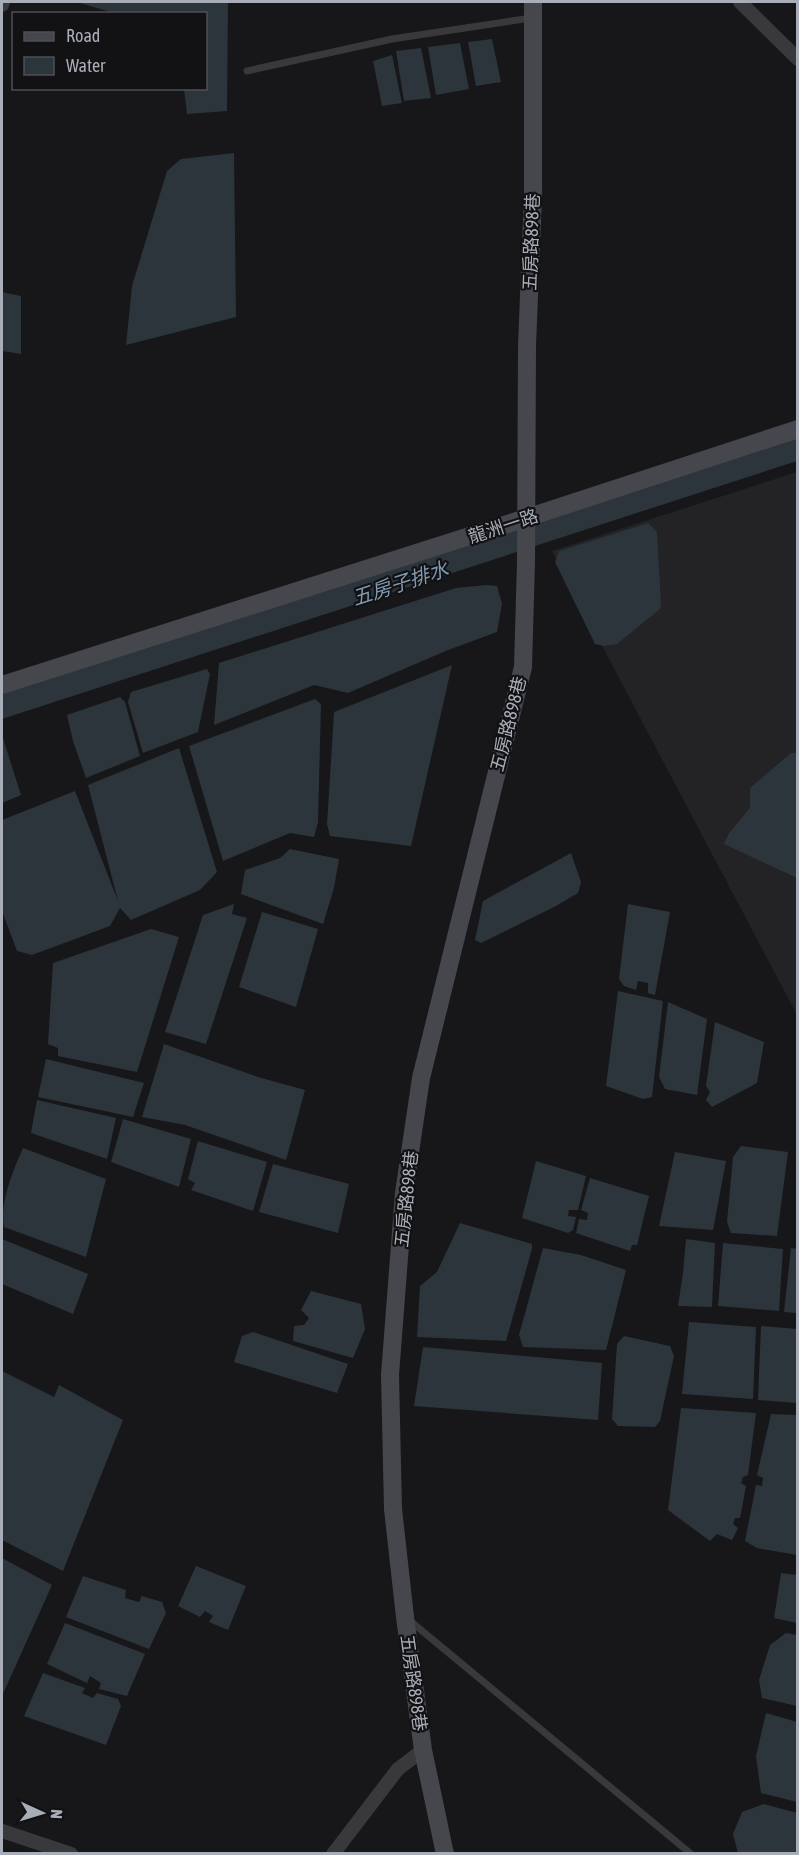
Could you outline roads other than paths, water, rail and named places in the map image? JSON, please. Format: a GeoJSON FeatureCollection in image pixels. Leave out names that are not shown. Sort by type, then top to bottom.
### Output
{"type":"FeatureCollection","features":[{"type":"Feature","properties":{"kind":"street"},"geometry":{"type":"LineString","coordinates":[[740,2],[798,58]]}},
{"type":"Feature","properties":{"kind":"street","name":"五房路898巷"},"geometry":{"type":"LineString","coordinates":[[446,1854],[423,1749],[405,1617],[393,1509],[390,1375],[405,1193],[421,1078],[523,668],[527,346],[533,196],[533,9]]}},
{"type":"Feature","properties":{"kind":"street","name":"龍洲一路"},"geometry":{"type":"LineString","coordinates":[[2,685],[798,429]]}},
{"type":"Feature","properties":{"kind":"street"},"geometry":{"type":"LineString","coordinates":[[333,1854],[398,1769],[423,1749]]}},
{"type":"Feature","properties":{"kind":"street"},"geometry":{"type":"LineString","coordinates":[[2,1831],[71,1854]]}},
{"type":"Feature","properties":{"kind":"lane"},"geometry":{"type":"LineString","coordinates":[[247,70],[533,9]]}},
{"type":"Feature","properties":{"kind":"lane"},"geometry":{"type":"LineString","coordinates":[[405,1617],[691,1854]]}},
{"type":"Feature","properties":{"kind":"water"},"geometry":{"type":"Polygon","coordinates":[[[228,2],[227,111],[187,114],[184,90],[207,90],[207,12],[111,12],[80,3],[228,2]]]}},
{"type":"Feature","properties":{"kind":"water"},"geometry":{"type":"Polygon","coordinates":[[[492,39],[501,82],[476,86],[468,42],[492,39]]]}},
{"type":"Feature","properties":{"kind":"water"},"geometry":{"type":"Polygon","coordinates":[[[460,43],[469,89],[436,95],[428,47],[460,43]]]}},
{"type":"Feature","properties":{"kind":"water"},"geometry":{"type":"Polygon","coordinates":[[[421,48],[431,98],[404,101],[396,51],[421,48]]]}},
{"type":"Feature","properties":{"kind":"water"},"geometry":{"type":"Polygon","coordinates":[[[392,55],[402,103],[382,106],[373,61],[392,55]]]}},
{"type":"Feature","properties":{"kind":"water"},"geometry":{"type":"Polygon","coordinates":[[[234,153],[236,317],[126,345],[132,286],[167,171],[181,159],[234,153]]]}},
{"type":"Feature","properties":{"kind":"water"},"geometry":{"type":"Polygon","coordinates":[[[2,292],[21,296],[21,354],[2,351],[2,292]]]}},
{"type":"Feature","properties":{"kind":"water","name":"五房子排水"},"geometry":{"type":"Polygon","coordinates":[[[797,433],[797,461],[2,719],[2,690],[797,433]]]}},
{"type":"Feature","properties":{"kind":"water"},"geometry":{"type":"Polygon","coordinates":[[[648,523],[657,532],[660,609],[617,644],[604,646],[595,644],[555,562],[559,551],[648,523]]]}},
{"type":"Feature","properties":{"kind":"water"},"geometry":{"type":"Polygon","coordinates":[[[497,586],[502,604],[497,632],[448,650],[348,693],[314,685],[214,725],[219,663],[456,588],[497,586]]]}},
{"type":"Feature","properties":{"kind":"water"},"geometry":{"type":"Polygon","coordinates":[[[452,665],[411,846],[330,836],[327,824],[334,712],[452,665]]]}},
{"type":"Feature","properties":{"kind":"water"},"geometry":{"type":"Polygon","coordinates":[[[207,669],[210,674],[198,732],[143,753],[128,702],[131,692],[207,669]]]}},
{"type":"Feature","properties":{"kind":"water"},"geometry":{"type":"Polygon","coordinates":[[[120,697],[125,702],[140,756],[86,778],[67,715],[120,697]]]}},
{"type":"Feature","properties":{"kind":"water"},"geometry":{"type":"Polygon","coordinates":[[[315,699],[321,704],[318,822],[314,837],[290,833],[223,861],[189,746],[315,699]]]}},
{"type":"Feature","properties":{"kind":"water"},"geometry":{"type":"Polygon","coordinates":[[[2,735],[21,795],[2,803],[2,735]]]}},
{"type":"Feature","properties":{"kind":"water"},"geometry":{"type":"Polygon","coordinates":[[[179,748],[217,872],[200,890],[131,920],[120,908],[110,926],[32,955],[17,951],[2,911],[2,820],[75,791],[118,901],[88,785],[179,748]]]}},
{"type":"Feature","properties":{"kind":"water"},"geometry":{"type":"Polygon","coordinates":[[[791,753],[797,753],[797,878],[724,844],[729,833],[750,808],[750,788],[791,753]]]}},
{"type":"Feature","properties":{"kind":"water"},"geometry":{"type":"Polygon","coordinates":[[[290,849],[339,859],[334,888],[323,924],[241,894],[245,870],[280,858],[290,849]]]}},
{"type":"Feature","properties":{"kind":"water"},"geometry":{"type":"Polygon","coordinates":[[[571,853],[581,882],[578,893],[481,943],[475,940],[483,901],[571,853]]]}},
{"type":"Feature","properties":{"kind":"water"},"geometry":{"type":"Polygon","coordinates":[[[234,904],[232,914],[247,918],[206,1044],[165,1032],[203,915],[234,904]]]}},
{"type":"Feature","properties":{"kind":"water"},"geometry":{"type":"Polygon","coordinates":[[[628,904],[670,912],[655,995],[648,993],[648,983],[638,981],[636,990],[624,986],[619,979],[628,904]]]}},
{"type":"Feature","properties":{"kind":"water"},"geometry":{"type":"Polygon","coordinates":[[[262,912],[318,929],[296,1007],[239,987],[262,912]]]}},
{"type":"Feature","properties":{"kind":"water"},"geometry":{"type":"Polygon","coordinates":[[[151,929],[179,937],[137,1072],[58,1056],[58,1048],[48,1044],[53,963],[151,929]]]}},
{"type":"Feature","properties":{"kind":"water"},"geometry":{"type":"Polygon","coordinates":[[[618,991],[663,1001],[652,1097],[643,1099],[606,1086],[618,991]]]}},
{"type":"Feature","properties":{"kind":"water"},"geometry":{"type":"Polygon","coordinates":[[[668,1002],[707,1019],[697,1095],[665,1089],[659,1077],[668,1002]]]}},
{"type":"Feature","properties":{"kind":"water"},"geometry":{"type":"Polygon","coordinates":[[[715,1022],[764,1042],[757,1083],[712,1107],[706,1100],[710,1092],[706,1086],[715,1022]]]}},
{"type":"Feature","properties":{"kind":"water"},"geometry":{"type":"Polygon","coordinates":[[[164,1044],[258,1077],[305,1090],[286,1160],[185,1125],[142,1117],[164,1044]]]}},
{"type":"Feature","properties":{"kind":"water"},"geometry":{"type":"Polygon","coordinates":[[[46,1059],[144,1083],[133,1117],[38,1097],[46,1059]]]}},
{"type":"Feature","properties":{"kind":"water"},"geometry":{"type":"Polygon","coordinates":[[[37,1100],[116,1118],[107,1159],[31,1133],[37,1100]]]}},
{"type":"Feature","properties":{"kind":"water"},"geometry":{"type":"Polygon","coordinates":[[[123,1119],[191,1139],[179,1187],[111,1162],[123,1119]]]}},
{"type":"Feature","properties":{"kind":"water"},"geometry":{"type":"Polygon","coordinates":[[[198,1141],[267,1162],[253,1211],[191,1190],[195,1183],[188,1179],[198,1141]]]}},
{"type":"Feature","properties":{"kind":"water"},"geometry":{"type":"Polygon","coordinates":[[[741,1146],[788,1152],[777,1236],[731,1233],[727,1222],[733,1157],[741,1146]]]}},
{"type":"Feature","properties":{"kind":"water"},"geometry":{"type":"Polygon","coordinates":[[[23,1148],[106,1179],[86,1257],[4,1227],[6,1197],[23,1148]]]}},
{"type":"Feature","properties":{"kind":"water"},"geometry":{"type":"Polygon","coordinates":[[[675,1152],[726,1161],[713,1230],[659,1226],[675,1152]]]}},
{"type":"Feature","properties":{"kind":"water"},"geometry":{"type":"Polygon","coordinates":[[[536,1161],[586,1176],[578,1210],[569,1210],[568,1216],[576,1217],[573,1230],[568,1233],[522,1218],[536,1161]]]}},
{"type":"Feature","properties":{"kind":"water"},"geometry":{"type":"Polygon","coordinates":[[[273,1164],[349,1184],[338,1233],[259,1212],[273,1164]]]}},
{"type":"Feature","properties":{"kind":"water"},"geometry":{"type":"Polygon","coordinates":[[[590,1178],[649,1196],[637,1245],[632,1245],[630,1251],[576,1233],[579,1219],[587,1220],[588,1213],[581,1210],[590,1178]]]}},
{"type":"Feature","properties":{"kind":"water"},"geometry":{"type":"Polygon","coordinates":[[[460,1223],[532,1244],[506,1341],[417,1337],[420,1286],[437,1272],[460,1223]]]}},
{"type":"Feature","properties":{"kind":"water"},"geometry":{"type":"Polygon","coordinates":[[[2,1239],[88,1274],[73,1314],[2,1284],[2,1239]]]}},
{"type":"Feature","properties":{"kind":"water"},"geometry":{"type":"Polygon","coordinates":[[[686,1239],[715,1243],[712,1307],[678,1306],[686,1239]]]}},
{"type":"Feature","properties":{"kind":"water"},"geometry":{"type":"Polygon","coordinates":[[[723,1243],[783,1249],[779,1311],[718,1306],[723,1243]]]}},
{"type":"Feature","properties":{"kind":"water"},"geometry":{"type":"Polygon","coordinates":[[[543,1248],[581,1255],[626,1270],[606,1350],[523,1347],[519,1335],[543,1248]]]}},
{"type":"Feature","properties":{"kind":"water"},"geometry":{"type":"Polygon","coordinates":[[[791,1248],[797,1249],[797,1313],[784,1312],[791,1248]]]}},
{"type":"Feature","properties":{"kind":"water"},"geometry":{"type":"Polygon","coordinates":[[[311,1291],[361,1304],[365,1329],[353,1358],[293,1341],[294,1326],[304,1325],[309,1318],[301,1310],[311,1291]]]}},
{"type":"Feature","properties":{"kind":"water"},"geometry":{"type":"Polygon","coordinates":[[[689,1322],[756,1327],[753,1399],[682,1394],[689,1322]]]}},
{"type":"Feature","properties":{"kind":"water"},"geometry":{"type":"Polygon","coordinates":[[[761,1326],[797,1329],[797,1403],[758,1400],[761,1326]]]}},
{"type":"Feature","properties":{"kind":"water"},"geometry":{"type":"Polygon","coordinates":[[[253,1332],[348,1364],[337,1393],[234,1362],[242,1336],[253,1332]]]}},
{"type":"Feature","properties":{"kind":"water"},"geometry":{"type":"Polygon","coordinates":[[[624,1336],[670,1346],[674,1356],[660,1421],[655,1427],[618,1426],[612,1419],[617,1344],[624,1336]]]}},
{"type":"Feature","properties":{"kind":"water"},"geometry":{"type":"Polygon","coordinates":[[[423,1347],[602,1363],[598,1420],[414,1406],[423,1347]]]}},
{"type":"Feature","properties":{"kind":"water"},"geometry":{"type":"Polygon","coordinates":[[[2,1371],[54,1397],[59,1385],[123,1420],[63,1571],[2,1540],[2,1371]]]}},
{"type":"Feature","properties":{"kind":"water"},"geometry":{"type":"Polygon","coordinates":[[[681,1408],[756,1413],[748,1475],[743,1477],[741,1483],[746,1486],[740,1518],[735,1518],[733,1524],[738,1528],[732,1540],[717,1534],[710,1541],[668,1510],[681,1408]]]}},
{"type":"Feature","properties":{"kind":"water"},"geometry":{"type":"Polygon","coordinates":[[[771,1414],[797,1415],[797,1555],[757,1548],[745,1541],[756,1485],[762,1486],[763,1478],[757,1475],[771,1414]]]}},
{"type":"Feature","properties":{"kind":"water"},"geometry":{"type":"Polygon","coordinates":[[[2,1558],[52,1585],[2,1696],[2,1558]]]}},
{"type":"Feature","properties":{"kind":"water"},"geometry":{"type":"Polygon","coordinates":[[[196,1566],[246,1586],[228,1630],[209,1622],[213,1616],[205,1611],[200,1617],[178,1606],[196,1566]]]}},
{"type":"Feature","properties":{"kind":"water"},"geometry":{"type":"Polygon","coordinates":[[[781,1573],[797,1575],[797,1623],[774,1618],[781,1573]]]}},
{"type":"Feature","properties":{"kind":"water"},"geometry":{"type":"Polygon","coordinates":[[[83,1576],[126,1590],[125,1598],[139,1602],[142,1596],[162,1602],[166,1613],[149,1649],[66,1617],[83,1576]]]}},
{"type":"Feature","properties":{"kind":"water"},"geometry":{"type":"Polygon","coordinates":[[[65,1623],[145,1654],[127,1696],[99,1689],[101,1683],[90,1676],[87,1683],[47,1664],[65,1623]]]}},
{"type":"Feature","properties":{"kind":"water"},"geometry":{"type":"Polygon","coordinates":[[[786,1633],[797,1635],[797,1706],[762,1698],[759,1680],[770,1645],[786,1633]]]}},
{"type":"Feature","properties":{"kind":"water"},"geometry":{"type":"Polygon","coordinates":[[[43,1673],[85,1688],[82,1693],[93,1698],[97,1693],[118,1699],[121,1706],[106,1745],[24,1716],[43,1673]]]}},
{"type":"Feature","properties":{"kind":"water"},"geometry":{"type":"Polygon","coordinates":[[[766,1713],[797,1722],[797,1802],[761,1793],[756,1756],[766,1713]]]}},
{"type":"Feature","properties":{"kind":"water"},"geometry":{"type":"Polygon","coordinates":[[[764,1804],[797,1813],[797,1853],[738,1853],[733,1834],[742,1812],[764,1804]]]}}]}
